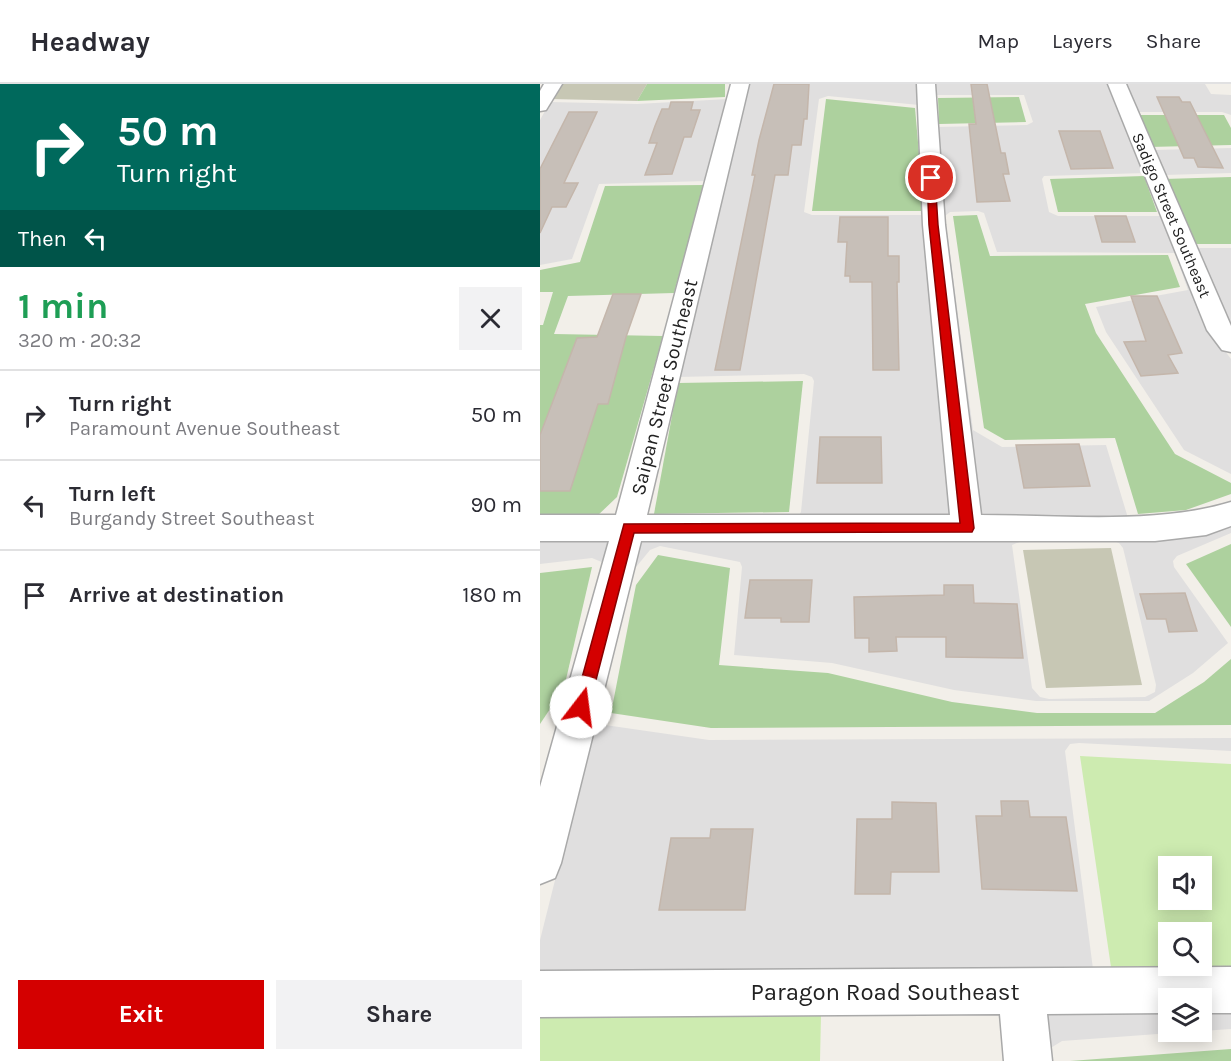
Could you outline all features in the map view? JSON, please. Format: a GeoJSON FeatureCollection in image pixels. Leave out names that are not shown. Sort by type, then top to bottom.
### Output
{"type":"FeatureCollection","features":[{"type":"Feature","properties":{"kind":"street"},"geometry":{"type":"LineString","coordinates":[[540,106],[553,84]]}},
{"type":"Feature","properties":{"kind":"street","name":"Saipan Street Southeast"},"geometry":{"type":"LineString","coordinates":[[540,863],[628,528],[740,84]]}},
{"type":"Feature","properties":{"kind":"street"},"geometry":{"type":"LineString","coordinates":[[926,84],[934,225],[967,528]]}},
{"type":"Feature","properties":{"kind":"street","name":"Sadigo Street Southeast"},"geometry":{"type":"LineString","coordinates":[[1117,84],[1220,330],[1231,344]]}},
{"type":"Feature","properties":{"kind":"street"},"geometry":{"type":"LineString","coordinates":[[540,528],[1155,528],[1206,522],[1231,514]]}},
{"type":"Feature","properties":{"kind":"street","name":"Paragon Road Southeast"},"geometry":{"type":"LineString","coordinates":[[540,994],[1231,990]]}},
{"type":"Feature","properties":{"kind":"street"},"geometry":{"type":"LineString","coordinates":[[1021,991],[1029,1061]]}},
{"type":"Feature","properties":{"kind":"shaded area"},"geometry":{"type":"Polygon","coordinates":[[[559,84],[647,84],[637,101],[551,99],[559,84]]]}},
{"type":"Feature","properties":{"kind":"shaded area"},"geometry":{"type":"Polygon","coordinates":[[[748,84],[918,84],[919,105],[828,96],[819,99],[804,212],[812,215],[923,215],[952,518],[797,518],[801,512],[814,381],[812,377],[804,374],[678,377],[748,84]]]}},
{"type":"Feature","properties":{"kind":"shaded area"},"geometry":{"type":"Polygon","coordinates":[[[934,84],[1109,84],[1145,173],[1044,176],[1042,179],[1049,212],[1058,216],[1163,216],[1210,331],[1231,359],[1231,474],[1184,450],[1106,332],[1096,307],[1188,290],[1175,253],[997,252],[984,213],[978,211],[950,212],[945,216],[973,430],[1002,447],[1106,445],[1128,518],[980,518],[944,225],[937,127],[1027,125],[1033,122],[1024,95],[935,95],[934,84]]]}},
{"type":"Feature","properties":{"kind":"shaded area"},"geometry":{"type":"Polygon","coordinates":[[[1125,84],[1205,84],[1211,94],[1231,95],[1231,115],[1222,112],[1138,112],[1125,84]]]}},
{"type":"Feature","properties":{"kind":"shaded area"},"geometry":{"type":"Polygon","coordinates":[[[728,99],[706,181],[599,184],[572,259],[540,265],[540,120],[550,102],[637,104],[728,99]]]}},
{"type":"Feature","properties":{"kind":"shaded area"},"geometry":{"type":"Polygon","coordinates":[[[1231,148],[1231,173],[1165,175],[1154,150],[1231,148]]]}},
{"type":"Feature","properties":{"kind":"shaded area"},"geometry":{"type":"Polygon","coordinates":[[[1197,248],[1231,248],[1231,329],[1197,248]]]}},
{"type":"Feature","properties":{"kind":"shaded area"},"geometry":{"type":"Polygon","coordinates":[[[1231,527],[1231,533],[1177,556],[1173,561],[1174,567],[1228,643],[1193,673],[1149,701],[1036,701],[954,690],[832,663],[734,655],[742,567],[740,562],[660,546],[650,550],[632,572],[640,538],[1158,538],[1215,532],[1231,527]],[[1108,539],[1022,541],[1012,545],[1032,688],[1040,697],[1049,699],[1145,697],[1155,692],[1156,685],[1123,548],[1119,543],[1108,539]]]}},
{"type":"Feature","properties":{"kind":"shaded area"},"geometry":{"type":"Polygon","coordinates":[[[540,538],[611,538],[604,563],[592,558],[540,564],[540,538]]]}},
{"type":"Feature","properties":{"kind":"shaded area"},"geometry":{"type":"Polygon","coordinates":[[[1111,548],[1142,685],[1046,688],[1023,550],[1111,548]]]}},
{"type":"Feature","properties":{"kind":"shaded area"},"geometry":{"type":"Polygon","coordinates":[[[596,717],[605,725],[709,740],[1231,738],[1231,751],[1079,743],[1070,744],[1065,751],[1093,969],[540,973],[540,940],[596,717]]]}},
{"type":"Feature","properties":{"kind":"shaded area"},"geometry":{"type":"Polygon","coordinates":[[[1212,1012],[1231,1012],[1231,1029],[1212,1030],[1212,1012]]]}},
{"type":"Feature","properties":{"kind":"shaded area"},"geometry":{"type":"Polygon","coordinates":[[[1045,1013],[1158,1013],[1158,1034],[1062,1041],[1049,1049],[1045,1013]]]}},
{"type":"Feature","properties":{"kind":"green space"},"geometry":{"type":"Polygon","coordinates":[[[647,84],[725,84],[725,97],[637,101],[647,84]]]}},
{"type":"Feature","properties":{"kind":"green space"},"geometry":{"type":"Polygon","coordinates":[[[1019,97],[1026,122],[939,124],[938,98],[1019,97]]]}},
{"type":"Feature","properties":{"kind":"green space"},"geometry":{"type":"Polygon","coordinates":[[[826,99],[915,108],[924,211],[812,211],[826,99]]]}},
{"type":"Feature","properties":{"kind":"green space"},"geometry":{"type":"Polygon","coordinates":[[[1137,115],[1224,115],[1231,128],[1231,145],[1149,147],[1137,115]]]}},
{"type":"Feature","properties":{"kind":"green space"},"geometry":{"type":"Polygon","coordinates":[[[1144,176],[1157,212],[1058,212],[1050,179],[1144,176]]]}},
{"type":"Feature","properties":{"kind":"green space"},"geometry":{"type":"Polygon","coordinates":[[[1231,177],[1231,244],[1192,244],[1164,179],[1231,177]]]}},
{"type":"Feature","properties":{"kind":"green space"},"geometry":{"type":"Polygon","coordinates":[[[704,185],[674,293],[568,296],[554,334],[663,336],[617,497],[596,517],[540,517],[540,325],[543,325],[553,292],[540,292],[540,270],[580,262],[605,186],[704,185]]]}},
{"type":"Feature","properties":{"kind":"green space"},"geometry":{"type":"Polygon","coordinates":[[[977,215],[990,256],[1168,255],[1180,287],[1085,304],[1096,333],[1175,454],[1231,483],[1231,494],[1186,510],[1138,514],[1115,438],[1005,440],[984,428],[953,216],[977,215]]]}},
{"type":"Feature","properties":{"kind":"green space"},"geometry":{"type":"Polygon","coordinates":[[[803,381],[789,512],[654,514],[678,383],[803,381]]]}},
{"type":"Feature","properties":{"kind":"green space"},"geometry":{"type":"Polygon","coordinates":[[[1231,544],[1231,627],[1186,564],[1231,544]]]}},
{"type":"Feature","properties":{"kind":"green space"},"geometry":{"type":"Polygon","coordinates":[[[658,555],[730,568],[719,665],[828,673],[952,702],[1037,713],[1155,713],[1204,682],[1231,659],[1231,725],[711,728],[611,713],[636,585],[658,555]]]}},
{"type":"Feature","properties":{"kind":"green space"},"geometry":{"type":"Polygon","coordinates":[[[592,567],[564,688],[540,724],[540,573],[592,567]]]}},
{"type":"Feature","properties":{"kind":"green space"},"geometry":{"type":"Polygon","coordinates":[[[1080,756],[1231,764],[1231,966],[1212,966],[1212,922],[1158,922],[1158,967],[1111,967],[1080,756]]]}},
{"type":"Feature","properties":{"kind":"green space"},"geometry":{"type":"Polygon","coordinates":[[[821,1015],[820,1061],[540,1061],[540,1017],[821,1015]]]}},
{"type":"Feature","properties":{"kind":"green space"},"geometry":{"type":"Polygon","coordinates":[[[1231,1049],[1231,1061],[1070,1061],[1231,1049]]]}},
{"type":"Feature","properties":{"kind":"building"},"geometry":{"type":"Polygon","coordinates":[[[774,84],[809,84],[807,119],[804,119],[801,145],[792,145],[788,175],[775,175],[740,370],[715,370],[755,175],[752,175],[759,140],[774,84]]]}},
{"type":"Feature","properties":{"kind":"building"},"geometry":{"type":"Polygon","coordinates":[[[971,84],[987,84],[1001,153],[1005,153],[1009,174],[1003,174],[1010,201],[977,202],[969,124],[976,124],[971,84]]]}},
{"type":"Feature","properties":{"kind":"building"},"geometry":{"type":"Polygon","coordinates":[[[1157,97],[1179,97],[1182,102],[1190,102],[1223,168],[1198,167],[1194,158],[1184,158],[1157,97]]]}},
{"type":"Feature","properties":{"kind":"building"},"geometry":{"type":"Polygon","coordinates":[[[671,102],[693,102],[691,110],[700,110],[691,137],[684,137],[672,174],[645,175],[657,143],[649,143],[655,126],[662,109],[669,109],[671,102]]]}},
{"type":"Feature","properties":{"kind":"building"},"geometry":{"type":"Polygon","coordinates":[[[569,112],[597,112],[564,183],[578,183],[566,207],[552,207],[540,233],[540,169],[569,112]]]}},
{"type":"Feature","properties":{"kind":"building"},"geometry":{"type":"Polygon","coordinates":[[[1059,131],[1100,131],[1113,168],[1071,169],[1059,131]]]}},
{"type":"Feature","properties":{"kind":"building"},"geometry":{"type":"Polygon","coordinates":[[[1095,216],[1126,216],[1135,242],[1102,242],[1095,216]]]}},
{"type":"Feature","properties":{"kind":"building"},"geometry":{"type":"Polygon","coordinates":[[[840,217],[888,217],[888,256],[899,256],[899,282],[897,282],[899,370],[873,370],[872,282],[850,282],[850,276],[845,276],[847,242],[838,242],[840,217]]]}},
{"type":"Feature","properties":{"kind":"building"},"geometry":{"type":"Polygon","coordinates":[[[613,294],[641,294],[626,337],[608,404],[598,404],[570,491],[540,491],[540,435],[577,338],[597,337],[613,294]]]}},
{"type":"Feature","properties":{"kind":"building"},"geometry":{"type":"Polygon","coordinates":[[[1131,296],[1157,296],[1182,353],[1168,355],[1178,373],[1141,376],[1124,342],[1146,341],[1131,296]]]}},
{"type":"Feature","properties":{"kind":"building"},"geometry":{"type":"Polygon","coordinates":[[[820,437],[881,437],[882,483],[817,483],[820,437]]]}},
{"type":"Feature","properties":{"kind":"building"},"geometry":{"type":"Polygon","coordinates":[[[1079,444],[1090,486],[1024,488],[1016,445],[1079,444]]]}},
{"type":"Feature","properties":{"kind":"building"},"geometry":{"type":"Polygon","coordinates":[[[750,580],[812,580],[809,622],[781,622],[781,618],[745,618],[750,580]]]}},
{"type":"Feature","properties":{"kind":"building"},"geometry":{"type":"Polygon","coordinates":[[[944,585],[973,585],[974,603],[1017,604],[1023,658],[946,657],[946,637],[896,637],[897,651],[869,652],[869,638],[855,638],[854,597],[944,595],[944,585]]]}},
{"type":"Feature","properties":{"kind":"building"},"geometry":{"type":"Polygon","coordinates":[[[1185,593],[1197,631],[1169,632],[1166,619],[1147,619],[1140,594],[1185,593]]]}},
{"type":"Feature","properties":{"kind":"building"},"geometry":{"type":"Polygon","coordinates":[[[1001,801],[1028,801],[1030,817],[1066,817],[1077,891],[982,889],[976,816],[1002,816],[1001,801]]]}},
{"type":"Feature","properties":{"kind":"building"},"geometry":{"type":"Polygon","coordinates":[[[892,802],[936,803],[939,872],[891,872],[890,894],[855,894],[857,819],[892,819],[892,802]]]}},
{"type":"Feature","properties":{"kind":"building"},"geometry":{"type":"Polygon","coordinates":[[[711,829],[753,829],[745,910],[659,910],[671,838],[710,838],[711,829]]]}},
{"type":"Feature","properties":{"kind":"route"},"geometry":{"type":"LineString","coordinates":[[581,707],[628,528],[967,528],[934,225],[931,178]]}}]}
